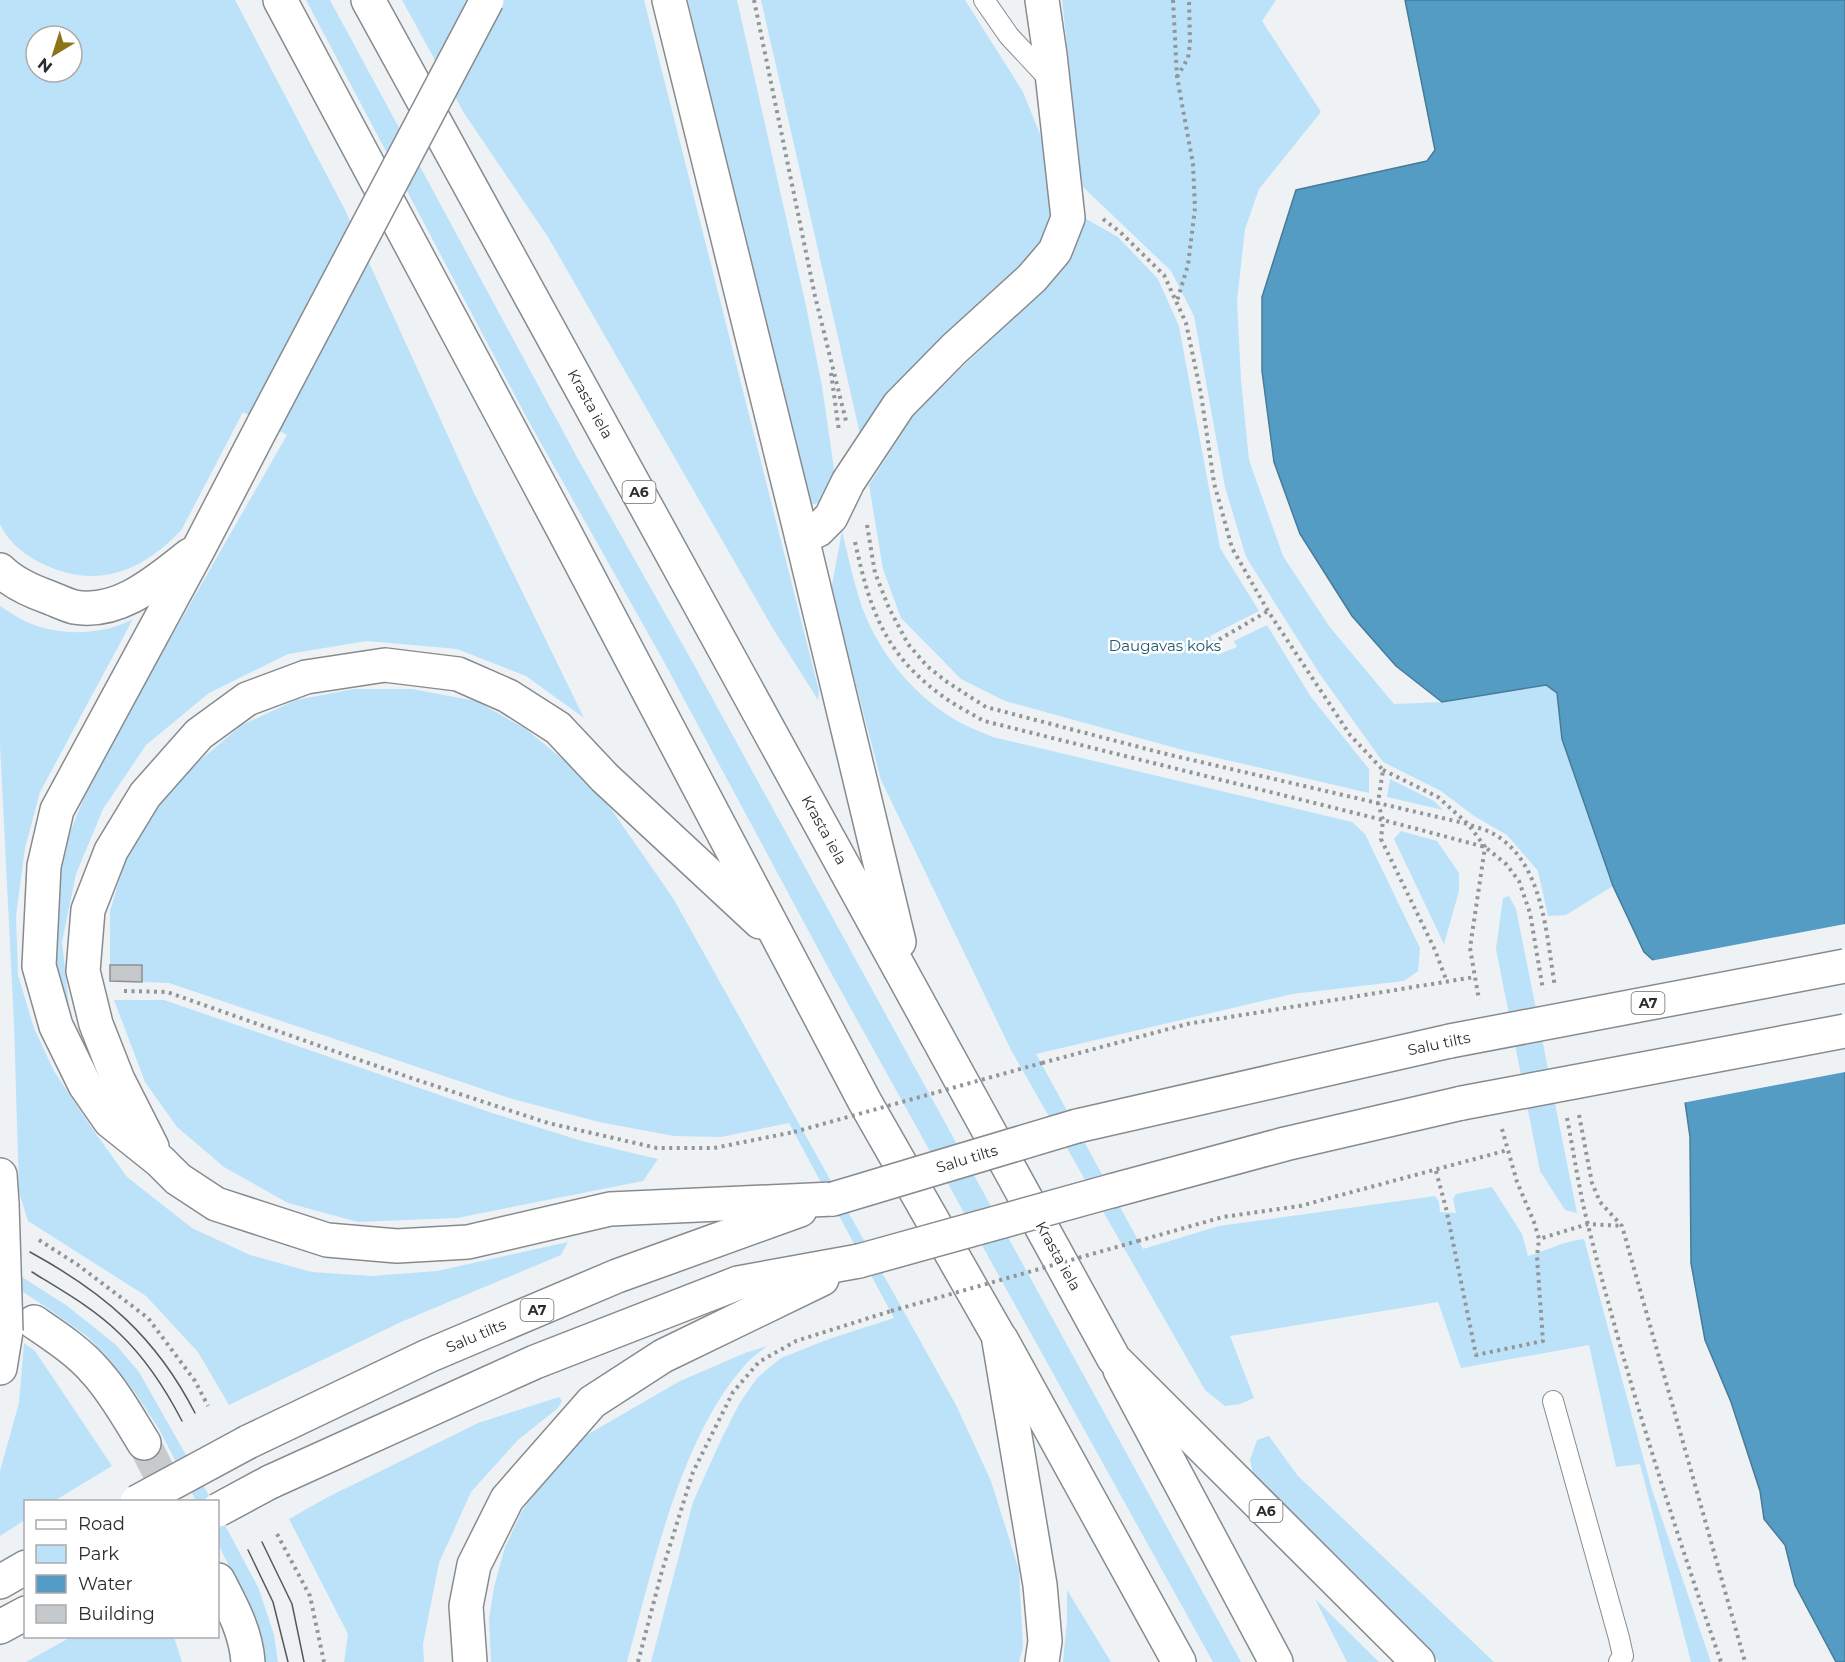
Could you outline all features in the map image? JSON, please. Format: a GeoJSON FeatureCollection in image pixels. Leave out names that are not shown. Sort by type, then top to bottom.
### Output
{"type":"FeatureCollection","features":[{"type":"Feature","properties":{"kind":"main road"},"geometry":{"type":"LineString","coordinates":[[280,0],[865,1102],[998,1335],[1179,1662]]}},
{"type":"Feature","properties":{"kind":"main road","name":"Krasta iela"},"geometry":{"type":"LineString","coordinates":[[368,0],[1114,1359],[1276,1662]]}},
{"type":"Feature","properties":{"kind":"main road"},"geometry":{"type":"LineString","coordinates":[[487,0],[200,548],[57,810],[44,867],[39,966],[56,1026],[85,1085],[110,1121],[160,1161],[178,1179],[216,1204],[327,1240],[397,1246],[468,1242],[610,1209],[833,1199]]}},
{"type":"Feature","properties":{"kind":"main road"},"geometry":{"type":"LineString","coordinates":[[669,0],[802,538],[909,985]]}},
{"type":"Feature","properties":{"kind":"main road"},"geometry":{"type":"LineString","coordinates":[[802,538],[818,530],[831,517],[853,475],[899,405],[954,349],[1032,278],[1055,251],[1068,218],[1042,0]]}},
{"type":"Feature","properties":{"kind":"main road"},"geometry":{"type":"LineString","coordinates":[[0,570],[9,579],[44,596],[75,607],[106,607],[149,587],[200,548]]}},
{"type":"Feature","properties":{"kind":"main road"},"geometry":{"type":"LineString","coordinates":[[160,1161],[118,1080],[96,1024],[83,971],[88,910],[111,851],[145,795],[199,734],[247,699],[306,676],[385,665],[458,674],[508,696],[558,728],[605,778],[778,939]]}},
{"type":"Feature","properties":{"kind":"main road","name":"Salu tilts"},"geometry":{"type":"LineString","coordinates":[[141,1500],[248,1442],[428,1356],[617,1276],[833,1199],[1077,1126],[1450,1041],[1845,966]]}},
{"type":"Feature","properties":{"kind":"main road"},"geometry":{"type":"LineString","coordinates":[[219,1509],[270,1482],[535,1362],[738,1283],[859,1261],[1285,1144],[1462,1103],[1845,1031]]}},
{"type":"Feature","properties":{"kind":"main road"},"geometry":{"type":"LineString","coordinates":[[0,1368],[20,1326],[1,1190]]}},
{"type":"Feature","properties":{"kind":"main road"},"geometry":{"type":"LineString","coordinates":[[470,1662],[466,1606],[474,1566],[507,1499],[592,1402],[663,1356],[859,1261]]}},
{"type":"Feature","properties":{"kind":"main road"},"geometry":{"type":"LineString","coordinates":[[20,1326],[65,1342],[97,1372],[144,1443]]}},
{"type":"Feature","properties":{"kind":"main road"},"geometry":{"type":"LineString","coordinates":[[998,1335],[1040,1585],[1045,1641],[1042,1662]]}},
{"type":"Feature","properties":{"kind":"main road","name":"A6"},"geometry":{"type":"LineString","coordinates":[[1114,1359],[1418,1662]]}},
{"type":"Feature","properties":{"kind":"main road"},"geometry":{"type":"LineString","coordinates":[[0,1582],[24,1568]]}},
{"type":"Feature","properties":{"kind":"main road"},"geometry":{"type":"LineString","coordinates":[[219,1582],[237,1617],[247,1649],[248,1662]]}},
{"type":"Feature","properties":{"kind":"main road"},"geometry":{"type":"LineString","coordinates":[[446,1662],[450,1632],[466,1606]]}},
{"type":"Feature","properties":{"kind":"main road"},"geometry":{"type":"LineString","coordinates":[[0,1627],[24,1614]]}},
{"type":"Feature","properties":{"kind":"lane"},"geometry":{"type":"LineString","coordinates":[[984,0],[1009,36],[1053,83]]}},
{"type":"Feature","properties":{"kind":"lane"},"geometry":{"type":"LineString","coordinates":[[1553,1401],[1619,1638],[1623,1656],[1619,1662]]}},
{"type":"Feature","properties":{"kind":"path"},"geometry":{"type":"LineString","coordinates":[[754,0],[853,475]]}},
{"type":"Feature","properties":{"kind":"path"},"geometry":{"type":"LineString","coordinates":[[1173,0],[1177,77],[1193,164],[1195,208],[1188,265],[1176,302]]}},
{"type":"Feature","properties":{"kind":"path"},"geometry":{"type":"LineString","coordinates":[[1177,77],[1188,58],[1189,0]]}},
{"type":"Feature","properties":{"kind":"path"},"geometry":{"type":"LineString","coordinates":[[1065,191],[1120,231],[1164,275],[1186,323],[1201,394],[1214,483],[1232,548],[1268,610],[1350,735],[1383,770],[1438,797],[1468,824],[1485,847],[1506,864],[1519,881],[1530,913],[1544,995]]}},
{"type":"Feature","properties":{"kind":"path"},"geometry":{"type":"LineString","coordinates":[[829,357],[853,475]]}},
{"type":"Feature","properties":{"kind":"path"},"geometry":{"type":"LineString","coordinates":[[866,518],[875,573],[889,608],[908,644],[927,666],[986,707],[1162,753],[1468,824],[1492,833],[1512,850],[1530,872],[1538,890],[1557,995]]}},
{"type":"Feature","properties":{"kind":"path"},"geometry":{"type":"LineString","coordinates":[[855,539],[873,609],[890,645],[912,671],[938,693],[984,721],[1485,847]]}},
{"type":"Feature","properties":{"kind":"path"},"geometry":{"type":"LineString","coordinates":[[1206,647],[1268,610]]}},
{"type":"Feature","properties":{"kind":"path"},"geometry":{"type":"LineString","coordinates":[[1383,770],[1378,803],[1383,820],[1381,839],[1435,950],[1447,982]]}},
{"type":"Feature","properties":{"kind":"path"},"geometry":{"type":"LineString","coordinates":[[1481,1006],[1470,948],[1485,847]]}},
{"type":"Feature","properties":{"kind":"path"},"geometry":{"type":"LineString","coordinates":[[123,991],[167,992],[408,1077],[548,1123],[657,1148],[714,1148],[794,1132],[1187,1024],[1475,977]]}},
{"type":"Feature","properties":{"kind":"path"},"geometry":{"type":"LineString","coordinates":[[1579,1112],[1592,1183],[1600,1202],[1622,1226],[1745,1662]]}},
{"type":"Feature","properties":{"kind":"path"},"geometry":{"type":"LineString","coordinates":[[1567,1116],[1587,1224],[1650,1449],[1721,1662]]}},
{"type":"Feature","properties":{"kind":"path"},"geometry":{"type":"LineString","coordinates":[[1436,1171],[1446,1208],[1476,1355],[1543,1341],[1537,1257],[1539,1239],[1517,1182],[1500,1122]]}},
{"type":"Feature","properties":{"kind":"path"},"geometry":{"type":"LineString","coordinates":[[638,1662],[662,1571],[693,1472],[733,1392],[759,1362],[796,1341],[891,1311],[1223,1216],[1300,1206],[1508,1150]]}},
{"type":"Feature","properties":{"kind":"path"},"geometry":{"type":"LineString","coordinates":[[1539,1239],[1587,1224],[1622,1226]]}},
{"type":"Feature","properties":{"kind":"path"},"geometry":{"type":"LineString","coordinates":[[31,1235],[78,1265],[148,1318],[195,1381],[208,1406]]}},
{"type":"Feature","properties":{"kind":"path"},"geometry":{"type":"LineString","coordinates":[[277,1534],[310,1596],[324,1662]]}},
{"type":"Feature","properties":{"kind":"green space"},"geometry":{"type":"Polygon","coordinates":[[[0,0],[235,0],[345,210],[474,493],[584,718],[526,676],[457,649],[367,641],[288,654],[209,693],[146,745],[103,809],[76,874],[62,942],[70,1014],[56,978],[53,910],[65,845],[95,770],[287,435],[243,412],[182,529],[149,558],[132,567],[95,576],[76,575],[35,560],[19,549],[6,535],[0,524],[0,0]]]}},
{"type":"Feature","properties":{"kind":"green space"},"geometry":{"type":"Polygon","coordinates":[[[306,0],[330,0],[578,459],[693,663],[1241,1662],[1213,1662],[830,971],[663,660],[528,420],[306,0]]]}},
{"type":"Feature","properties":{"kind":"green space"},"geometry":{"type":"Polygon","coordinates":[[[402,0],[644,0],[819,691],[818,700],[772,627],[548,237],[464,113],[402,0]]]}},
{"type":"Feature","properties":{"kind":"green space"},"geometry":{"type":"Polygon","coordinates":[[[688,0],[737,0],[822,386],[836,483],[822,502],[810,505],[752,277],[688,0]]]}},
{"type":"Feature","properties":{"kind":"green space"},"geometry":{"type":"Polygon","coordinates":[[[761,0],[965,0],[1023,92],[1040,134],[1048,167],[1050,221],[1032,264],[882,405],[860,434],[761,0]]]}},
{"type":"Feature","properties":{"kind":"green space"},"geometry":{"type":"Polygon","coordinates":[[[1062,0],[1276,0],[1262,21],[1321,112],[1259,189],[1245,229],[1237,301],[1241,380],[1249,460],[1283,556],[1329,626],[1394,704],[1442,702],[1546,685],[1557,693],[1613,886],[1566,915],[1548,916],[1538,871],[1507,835],[1474,816],[1441,791],[1383,762],[1319,673],[1246,557],[1225,487],[1194,316],[1171,271],[1082,186],[1062,0]]]}},
{"type":"Feature","properties":{"kind":"green space","name":"Daugavas koks"},"geometry":{"type":"Polygon","coordinates":[[[1081,216],[1118,237],[1158,279],[1179,326],[1220,548],[1259,611],[1210,636],[1217,655],[1237,647],[1234,641],[1267,625],[1311,697],[1369,769],[1369,793],[1183,750],[1005,701],[961,679],[901,618],[883,569],[869,485],[916,411],[1038,295],[1068,257],[1081,216]]]}},
{"type":"Feature","properties":{"kind":"green space"},"geometry":{"type":"Polygon","coordinates":[[[842,531],[862,607],[878,641],[901,673],[928,701],[959,722],[993,737],[1352,822],[1365,834],[1420,948],[1418,971],[1404,981],[1292,994],[1036,1054],[1143,1249],[1219,1226],[1435,1196],[1439,1202],[1440,1212],[1456,1213],[1453,1199],[1456,1194],[1492,1187],[1522,1234],[1528,1256],[1584,1239],[1652,1490],[1711,1662],[1691,1662],[1640,1464],[1616,1467],[1589,1345],[1461,1368],[1438,1302],[1230,1336],[1254,1398],[1240,1404],[1225,1406],[1205,1390],[1011,1050],[881,780],[831,590],[842,531]]]}},
{"type":"Feature","properties":{"kind":"green space"},"geometry":{"type":"Polygon","coordinates":[[[0,606],[32,624],[61,631],[86,632],[111,628],[133,619],[40,792],[25,848],[16,916],[18,975],[34,1028],[54,1071],[127,1177],[192,1228],[250,1255],[312,1272],[371,1276],[437,1271],[568,1242],[561,1255],[401,1322],[229,1405],[198,1352],[146,1296],[28,1221],[19,1192],[14,1024],[0,745],[0,606]]]}},
{"type":"Feature","properties":{"kind":"green space"},"geometry":{"type":"Polygon","coordinates":[[[354,689],[412,689],[476,701],[526,729],[572,767],[611,809],[673,898],[956,1405],[991,1481],[1019,1570],[1023,1647],[1019,1662],[651,1662],[693,1502],[739,1404],[757,1378],[781,1358],[829,1339],[894,1318],[789,1123],[721,1137],[674,1136],[599,1122],[509,1098],[169,983],[142,982],[142,965],[110,965],[110,911],[124,864],[151,812],[191,768],[242,725],[296,700],[354,689]]]}},
{"type":"Feature","properties":{"kind":"green space"},"geometry":{"type":"Polygon","coordinates":[[[1390,779],[1434,801],[1443,810],[1387,797],[1390,779]]]}},
{"type":"Feature","properties":{"kind":"green space"},"geometry":{"type":"Polygon","coordinates":[[[1401,831],[1437,841],[1459,873],[1459,891],[1444,944],[1394,839],[1401,831]]]}},
{"type":"Feature","properties":{"kind":"green space"},"geometry":{"type":"Polygon","coordinates":[[[1509,896],[1516,909],[1577,1213],[1565,1210],[1540,1171],[1496,949],[1503,898],[1509,896]]]}},
{"type":"Feature","properties":{"kind":"green space"},"geometry":{"type":"Polygon","coordinates":[[[114,1000],[164,1000],[492,1113],[582,1141],[658,1159],[643,1181],[457,1218],[358,1222],[288,1203],[224,1167],[177,1127],[145,1082],[114,1000]]]}},
{"type":"Feature","properties":{"kind":"green space"},"geometry":{"type":"Polygon","coordinates":[[[0,1263],[66,1305],[116,1345],[139,1372],[211,1500],[195,1500],[159,1429],[132,1388],[88,1337],[0,1277],[0,1263]]]}},
{"type":"Feature","properties":{"kind":"green space"},"geometry":{"type":"Polygon","coordinates":[[[24,1343],[35,1351],[112,1466],[56,1500],[24,1500],[24,1521],[0,1536],[0,1471],[19,1403],[24,1343]]]}},
{"type":"Feature","properties":{"kind":"green space"},"geometry":{"type":"Polygon","coordinates":[[[767,1346],[746,1364],[723,1394],[703,1428],[686,1466],[659,1546],[627,1662],[491,1662],[489,1619],[494,1587],[505,1547],[522,1511],[578,1440],[680,1381],[767,1346]]]}},
{"type":"Feature","properties":{"kind":"green space"},"geometry":{"type":"Polygon","coordinates":[[[559,1397],[562,1401],[558,1408],[518,1440],[471,1492],[439,1563],[423,1644],[424,1662],[344,1662],[348,1634],[289,1519],[326,1498],[478,1423],[559,1397]]]}},
{"type":"Feature","properties":{"kind":"green space"},"geometry":{"type":"Polygon","coordinates":[[[1269,1436],[1298,1476],[1494,1662],[1439,1662],[1280,1508],[1253,1474],[1250,1460],[1257,1440],[1269,1436]]]}},
{"type":"Feature","properties":{"kind":"green space"},"geometry":{"type":"Polygon","coordinates":[[[219,1514],[259,1589],[274,1635],[278,1662],[265,1662],[253,1614],[219,1546],[219,1514]]]}},
{"type":"Feature","properties":{"kind":"green space"},"geometry":{"type":"Polygon","coordinates":[[[1067,1590],[1111,1662],[1063,1662],[1067,1590]]]}},
{"type":"Feature","properties":{"kind":"green space"},"geometry":{"type":"Polygon","coordinates":[[[1315,1599],[1379,1662],[1347,1662],[1315,1599]]]}},
{"type":"Feature","properties":{"kind":"green space"},"geometry":{"type":"Polygon","coordinates":[[[69,1638],[174,1638],[182,1662],[26,1662],[69,1638]]]}},
{"type":"Feature","properties":{"kind":"water"},"geometry":{"type":"Polygon","coordinates":[[[1405,0],[1845,0],[1845,1662],[1836,1662],[1795,1585],[1785,1545],[1764,1519],[1760,1491],[1731,1402],[1705,1340],[1691,1263],[1690,1137],[1685,1102],[1654,961],[1644,952],[1613,886],[1562,739],[1557,693],[1546,685],[1442,702],[1396,666],[1352,616],[1300,534],[1274,462],[1262,371],[1262,297],[1296,190],[1427,161],[1435,150],[1405,0]]]}},
{"type":"Feature","properties":{"kind":"pier"},"geometry":{"type":"Polygon","coordinates":[[[1845,924],[1845,1072],[1682,1103],[1650,961],[1845,924]]]}},
{"type":"Feature","properties":{"kind":"building"},"geometry":{"type":"Polygon","coordinates":[[[110,965],[142,965],[142,982],[110,981],[110,965]]]}},
{"type":"Feature","properties":{"kind":"tunnel"},"geometry":{"type":"LineString","coordinates":[[144,1443],[173,1500]]}},
{"type":"Feature","properties":{"kind":"tram line"},"geometry":{"type":"LineString","coordinates":[[30,1252],[82,1284],[126,1319],[163,1362],[195,1413]]}},
{"type":"Feature","properties":{"kind":"tram line"},"geometry":{"type":"LineString","coordinates":[[32,1272],[89,1308],[120,1334],[154,1375],[182,1421]]}},
{"type":"Feature","properties":{"kind":"tram line"},"geometry":{"type":"LineString","coordinates":[[262,1542],[292,1604],[304,1662]]}},
{"type":"Feature","properties":{"kind":"tram line"},"geometry":{"type":"LineString","coordinates":[[248,1550],[273,1602],[288,1662]]}}]}
